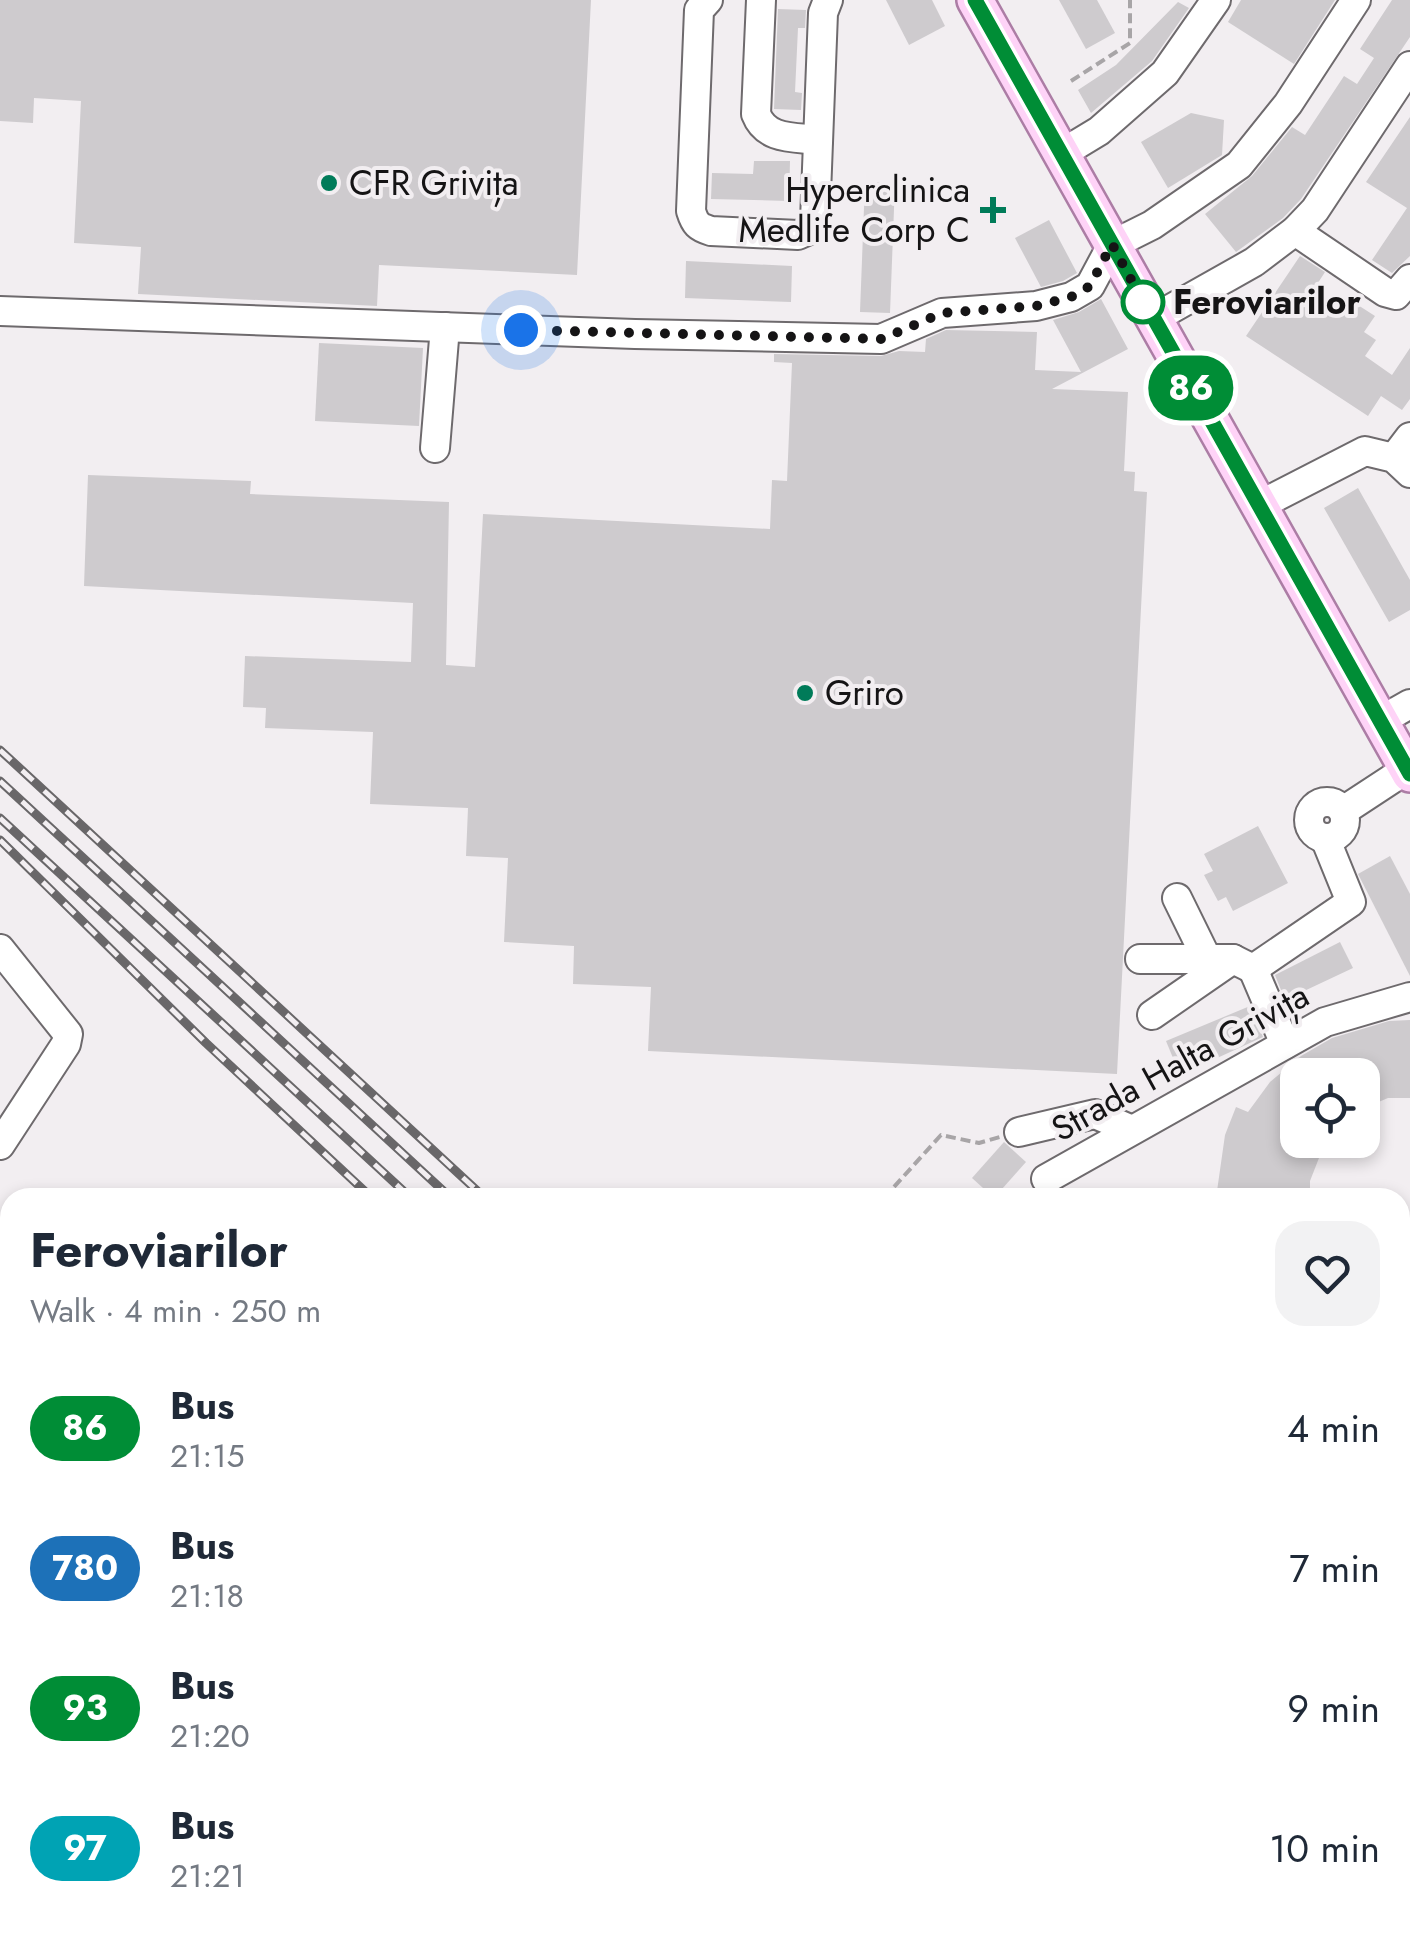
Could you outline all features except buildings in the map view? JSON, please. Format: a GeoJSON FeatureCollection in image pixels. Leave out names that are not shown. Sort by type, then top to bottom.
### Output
{"type":"FeatureCollection","features":[{"type":"Feature","properties":{"kind":"main road"},"geometry":{"type":"LineString","coordinates":[[975,0],[1258,506],[1395,713],[1408,771]]}},
{"type":"Feature","properties":{"kind":"street"},"geometry":{"type":"LineString","coordinates":[[762,0],[756,114],[760,126],[773,135],[818,140]]}},
{"type":"Feature","properties":{"kind":"street"},"geometry":{"type":"LineString","coordinates":[[1061,154],[1099,132],[1166,73],[1216,0]]}},
{"type":"Feature","properties":{"kind":"street"},"geometry":{"type":"LineString","coordinates":[[0,311],[882,339],[942,313],[1036,306],[1071,297],[1090,286],[1112,244],[1164,218],[1239,165],[1288,104],[1356,0]]}},
{"type":"Feature","properties":{"kind":"street"},"geometry":{"type":"LineString","coordinates":[[702,4],[691,211],[699,228],[798,235],[807,232],[815,220],[823,13],[834,2]]}},
{"type":"Feature","properties":{"kind":"street"},"geometry":{"type":"LineString","coordinates":[[1152,319],[1254,262],[1295,232],[1315,210],[1410,66]]}},
{"type":"Feature","properties":{"kind":"street"},"geometry":{"type":"LineString","coordinates":[[1295,232],[1385,292],[1396,295],[1410,278]]}},
{"type":"Feature","properties":{"kind":"street"},"geometry":{"type":"LineString","coordinates":[[434,448],[445,327]]}},
{"type":"Feature","properties":{"kind":"street"},"geometry":{"type":"LineString","coordinates":[[1258,506],[1356,453],[1375,451],[1405,456]]}},
{"type":"Feature","properties":{"kind":"street"},"geometry":{"type":"LineString","coordinates":[[1152,1015],[1231,962],[1352,902],[1325,838],[1316,835],[1309,825],[1314,807],[1326,802],[1344,811],[1408,771]]}},
{"type":"Feature","properties":{"kind":"street"},"geometry":{"type":"LineString","coordinates":[[1177,898],[1231,962],[1285,1044]]}},
{"type":"Feature","properties":{"kind":"street"},"geometry":{"type":"LineString","coordinates":[[0,949],[68,1034],[66,1044],[0,1145]]}},
{"type":"Feature","properties":{"kind":"street"},"geometry":{"type":"LineString","coordinates":[[1140,959],[1231,962]]}},
{"type":"Feature","properties":{"kind":"street","name":"Strada Halta Grivița"},"geometry":{"type":"LineString","coordinates":[[1046,1179],[1325,1022],[1410,997]]}},
{"type":"Feature","properties":{"kind":"street"},"geometry":{"type":"LineString","coordinates":[[1019,1132],[1095,1114],[1132,1130]]}},
{"type":"Feature","properties":{"kind":"path"},"geometry":{"type":"LineString","coordinates":[[1070,80],[1130,44],[1130,0]]}},
{"type":"Feature","properties":{"kind":"path"},"geometry":{"type":"LineString","coordinates":[[893,1188],[941,1135],[979,1143]]}},
{"type":"Feature","properties":{"kind":"railway"},"geometry":{"type":"LineString","coordinates":[[0,750],[474,1188]]}},
{"type":"Feature","properties":{"kind":"railway"},"geometry":{"type":"LineString","coordinates":[[0,781],[440,1188]]}},
{"type":"Feature","properties":{"kind":"railway"},"geometry":{"type":"LineString","coordinates":[[0,818],[400,1188]]}},
{"type":"Feature","properties":{"kind":"railway"},"geometry":{"type":"LineString","coordinates":[[0,840],[206,1043],[361,1188]]}},
{"type":"Feature","properties":{"kind":"bus line","name":"86"},"geometry":{"type":"LineString","coordinates":[[975,0],[1410,774]]}},
{"type":"Feature","properties":{"kind":"place","name":"CFR Grivița"},"geometry":{"type":"Point","coordinates":[329,183]}},
{"type":"Feature","properties":{"kind":"place","name":"Hyperclinica Medlife Corp C"},"geometry":{"type":"Point","coordinates":[993,210]}},
{"type":"Feature","properties":{"kind":"place","name":"Feroviarilor"},"geometry":{"type":"Point","coordinates":[1143,302]}},
{"type":"Feature","properties":{"kind":"place","name":"Griro"},"geometry":{"type":"Point","coordinates":[805,693]}},
{"type":"Feature","properties":{"kind":"route"},"geometry":{"type":"LineString","coordinates":[[521,330],[882,339],[942,313],[1036,306],[1071,297],[1090,286],[1112,244],[1143,302]]}}]}
